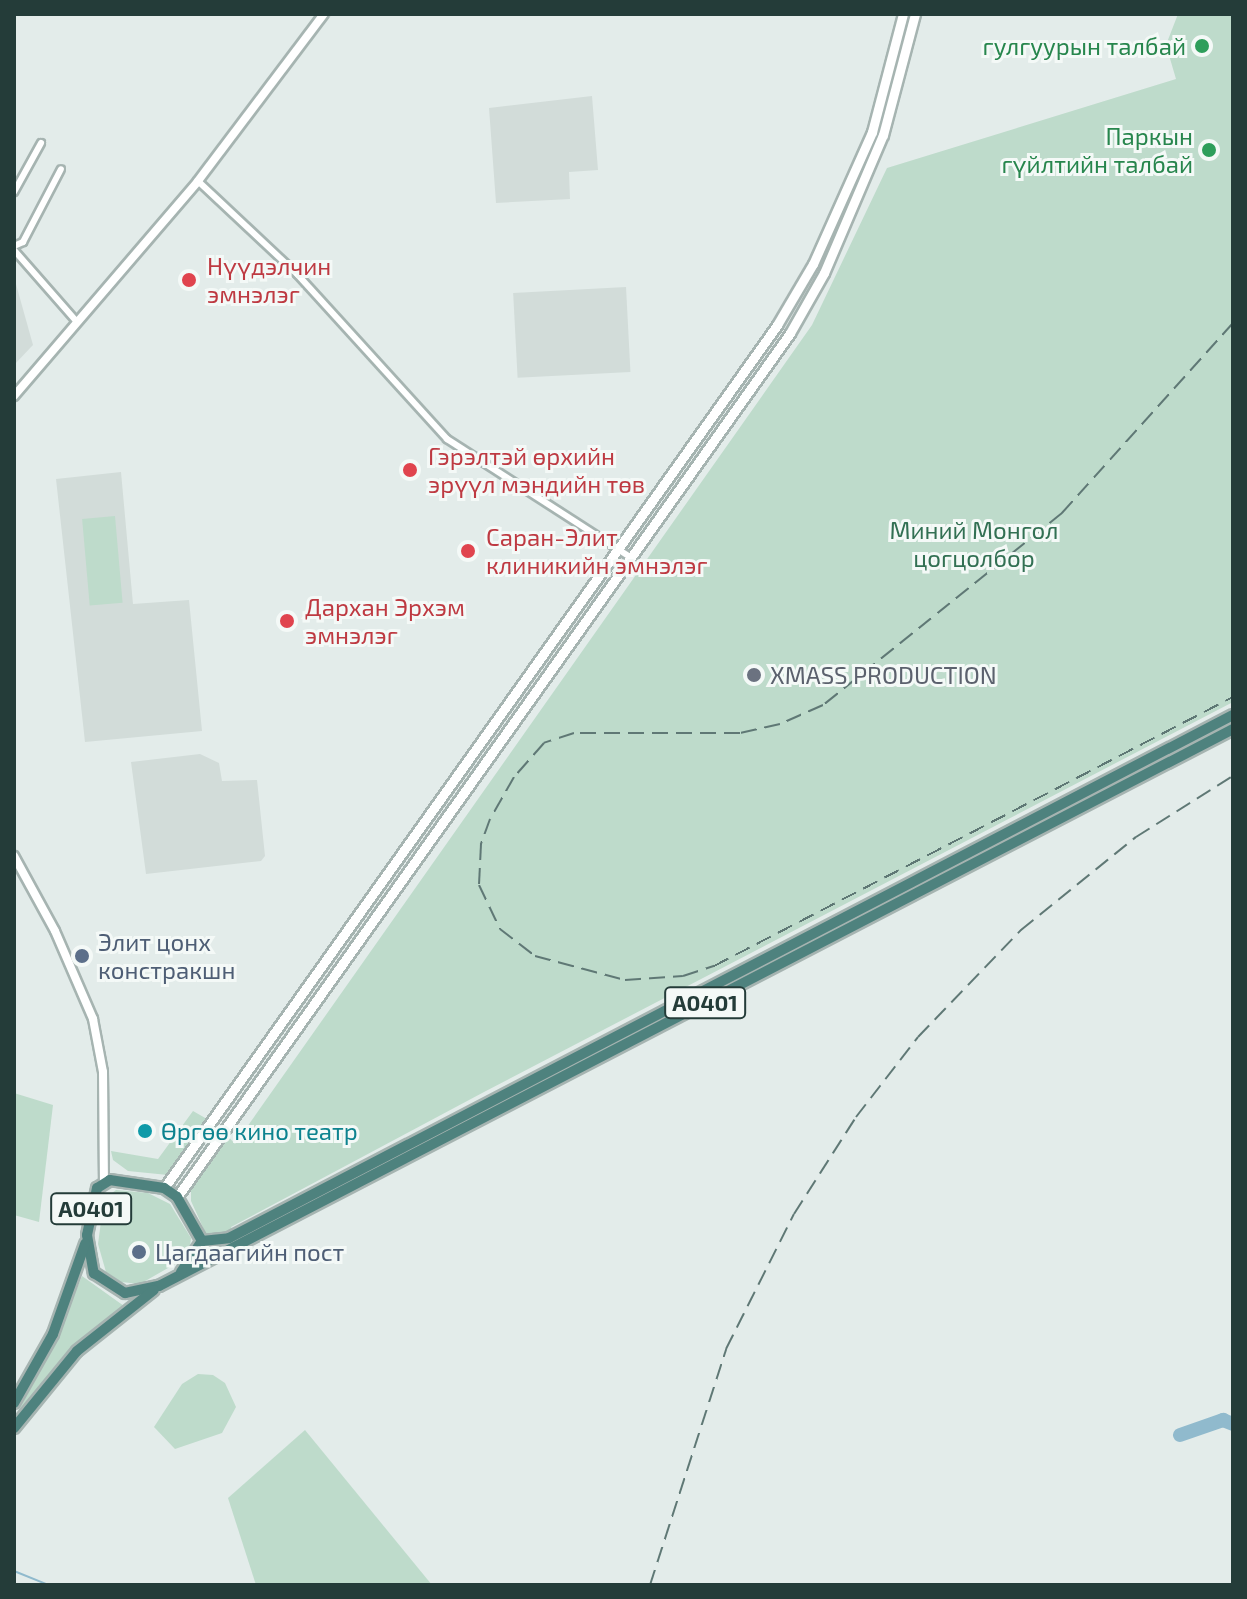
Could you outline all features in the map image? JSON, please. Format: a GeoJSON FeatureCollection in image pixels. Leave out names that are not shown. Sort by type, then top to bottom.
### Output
{"type":"FeatureCollection","features":[{"type":"Feature","properties":{"kind":"highway","name":"A0401"},"geometry":{"type":"LineString","coordinates":[[177,1277],[202,1241],[234,1236],[1233,715]]}},
{"type":"Feature","properties":{"kind":"highway","name":"A0401"},"geometry":{"type":"LineString","coordinates":[[14,1428],[77,1351],[159,1286],[1233,729]]}},
{"type":"Feature","properties":{"kind":"highway","name":"A0401"},"geometry":{"type":"LineString","coordinates":[[14,1403],[53,1334],[87,1235],[93,1200],[104,1183],[122,1180],[164,1188],[177,1197],[202,1241]]}},
{"type":"Feature","properties":{"kind":"highway","name":"A0401"},"geometry":{"type":"LineString","coordinates":[[87,1235],[90,1265],[108,1287],[125,1293],[159,1286]]}},
{"type":"Feature","properties":{"kind":"main road"},"geometry":{"type":"LineString","coordinates":[[164,1188],[616,548],[739,380],[813,264],[872,132],[903,14]]}},
{"type":"Feature","properties":{"kind":"main road"},"geometry":{"type":"LineString","coordinates":[[177,1197],[790,333],[824,273],[883,135],[915,14]]}},
{"type":"Feature","properties":{"kind":"street"},"geometry":{"type":"LineString","coordinates":[[14,396],[198,181],[324,14]]}},
{"type":"Feature","properties":{"kind":"street"},"geometry":{"type":"LineString","coordinates":[[14,192],[41,143]]}},
{"type":"Feature","properties":{"kind":"street"},"geometry":{"type":"LineString","coordinates":[[61,169],[23,242],[14,248],[77,322]]}},
{"type":"Feature","properties":{"kind":"street"},"geometry":{"type":"LineString","coordinates":[[198,181],[297,274],[447,439],[630,557]]}},
{"type":"Feature","properties":{"kind":"street"},"geometry":{"type":"LineString","coordinates":[[14,856],[55,931],[93,1019],[103,1072],[104,1183]]}},
{"type":"Feature","properties":{"kind":"shaded area"},"geometry":{"type":"Polygon","coordinates":[[[592,96],[598,170],[569,172],[570,199],[496,203],[489,108],[592,96]]]}},
{"type":"Feature","properties":{"kind":"shaded area"},"geometry":{"type":"Polygon","coordinates":[[[14,277],[33,345],[14,365],[14,277]]]}},
{"type":"Feature","properties":{"kind":"shaded area"},"geometry":{"type":"Polygon","coordinates":[[[626,287],[630,372],[518,378],[513,293],[626,287]]]}},
{"type":"Feature","properties":{"kind":"shaded area"},"geometry":{"type":"Polygon","coordinates":[[[121,472],[133,604],[189,600],[202,731],[85,742],[56,479],[121,472]]]}},
{"type":"Feature","properties":{"kind":"shaded area"},"geometry":{"type":"Polygon","coordinates":[[[200,754],[219,763],[222,781],[257,780],[265,856],[261,861],[146,874],[131,762],[200,754]]]}},
{"type":"Feature","properties":{"kind":"green space","name":"Миний Монгол цогцолбор"},"geometry":{"type":"Polygon","coordinates":[[[1178,14],[1233,14],[1233,702],[484,1092],[231,1227],[233,1232],[213,1238],[206,1234],[191,1201],[191,1185],[226,1134],[235,1144],[812,325],[887,168],[1176,79],[1166,45],[1178,14]]]}},
{"type":"Feature","properties":{"kind":"green space"},"geometry":{"type":"Polygon","coordinates":[[[115,516],[123,603],[90,606],[82,519],[115,516]]]}},
{"type":"Feature","properties":{"kind":"green space"},"geometry":{"type":"Polygon","coordinates":[[[14,1093],[53,1105],[39,1222],[14,1215],[14,1093]]]}},
{"type":"Feature","properties":{"kind":"green space"},"geometry":{"type":"Polygon","coordinates":[[[193,1111],[207,1119],[168,1175],[128,1171],[113,1160],[111,1151],[158,1159],[193,1111]]]}},
{"type":"Feature","properties":{"kind":"green space"},"geometry":{"type":"Polygon","coordinates":[[[116,1190],[148,1193],[170,1204],[191,1238],[189,1256],[140,1284],[121,1282],[106,1272],[98,1244],[104,1199],[116,1190]]]}},
{"type":"Feature","properties":{"kind":"green space"},"geometry":{"type":"Polygon","coordinates":[[[82,1276],[124,1306],[77,1346],[14,1418],[49,1355],[82,1276]]]}},
{"type":"Feature","properties":{"kind":"green space"},"geometry":{"type":"Polygon","coordinates":[[[198,1374],[213,1375],[225,1383],[236,1407],[222,1433],[175,1449],[154,1427],[182,1384],[198,1374]]]}},
{"type":"Feature","properties":{"kind":"green space"},"geometry":{"type":"Polygon","coordinates":[[[305,1430],[432,1585],[256,1585],[228,1498],[305,1430]]]}},
{"type":"Feature","properties":{"kind":"waterway"},"geometry":{"type":"LineString","coordinates":[[1180,1435],[1223,1420],[1233,1424]]}},
{"type":"Feature","properties":{"kind":"waterway"},"geometry":{"type":"LineString","coordinates":[[14,1571],[48,1585]]}},
{"type":"Feature","properties":{"kind":"railway"},"geometry":{"type":"LineString","coordinates":[[1233,323],[1062,513],[823,705],[780,724],[740,733],[574,733],[544,743],[514,777],[490,819],[481,844],[479,885],[500,929],[535,956],[625,980],[683,976],[714,966],[1233,697]]}},
{"type":"Feature","properties":{"kind":"railway"},"geometry":{"type":"LineString","coordinates":[[650,1585],[726,1349],[794,1214],[856,1117],[918,1037],[1021,930],[1136,837],[1233,776]]}},
{"type":"Feature","properties":{"kind":"place","name":"гулгуурын талбай"},"geometry":{"type":"Point","coordinates":[1202,46]}},
{"type":"Feature","properties":{"kind":"place","name":"Паркын гүйлтийн талбай"},"geometry":{"type":"Point","coordinates":[1209,150]}},
{"type":"Feature","properties":{"kind":"place","name":"Нүүдэлчин эмнэлэг"},"geometry":{"type":"Point","coordinates":[189,280]}},
{"type":"Feature","properties":{"kind":"place","name":"Гэрэлтэй өрхийн эрүүл мэндийн төв"},"geometry":{"type":"Point","coordinates":[410,470]}},
{"type":"Feature","properties":{"kind":"place","name":"Саран-Элит клиникийн эмнэлэг"},"geometry":{"type":"Point","coordinates":[468,551]}},
{"type":"Feature","properties":{"kind":"place","name":"Дархан Эрхэм эмнэлэг"},"geometry":{"type":"Point","coordinates":[287,621]}},
{"type":"Feature","properties":{"kind":"place","name":"XMASS PRODUCTION"},"geometry":{"type":"Point","coordinates":[754,675]}},
{"type":"Feature","properties":{"kind":"place","name":"Элит цонх констракшн"},"geometry":{"type":"Point","coordinates":[82,956]}},
{"type":"Feature","properties":{"kind":"place","name":"Өргөө кино театр"},"geometry":{"type":"Point","coordinates":[145,1131]}},
{"type":"Feature","properties":{"kind":"place","name":"Цагдаагийн пост"},"geometry":{"type":"Point","coordinates":[139,1252]}}]}
